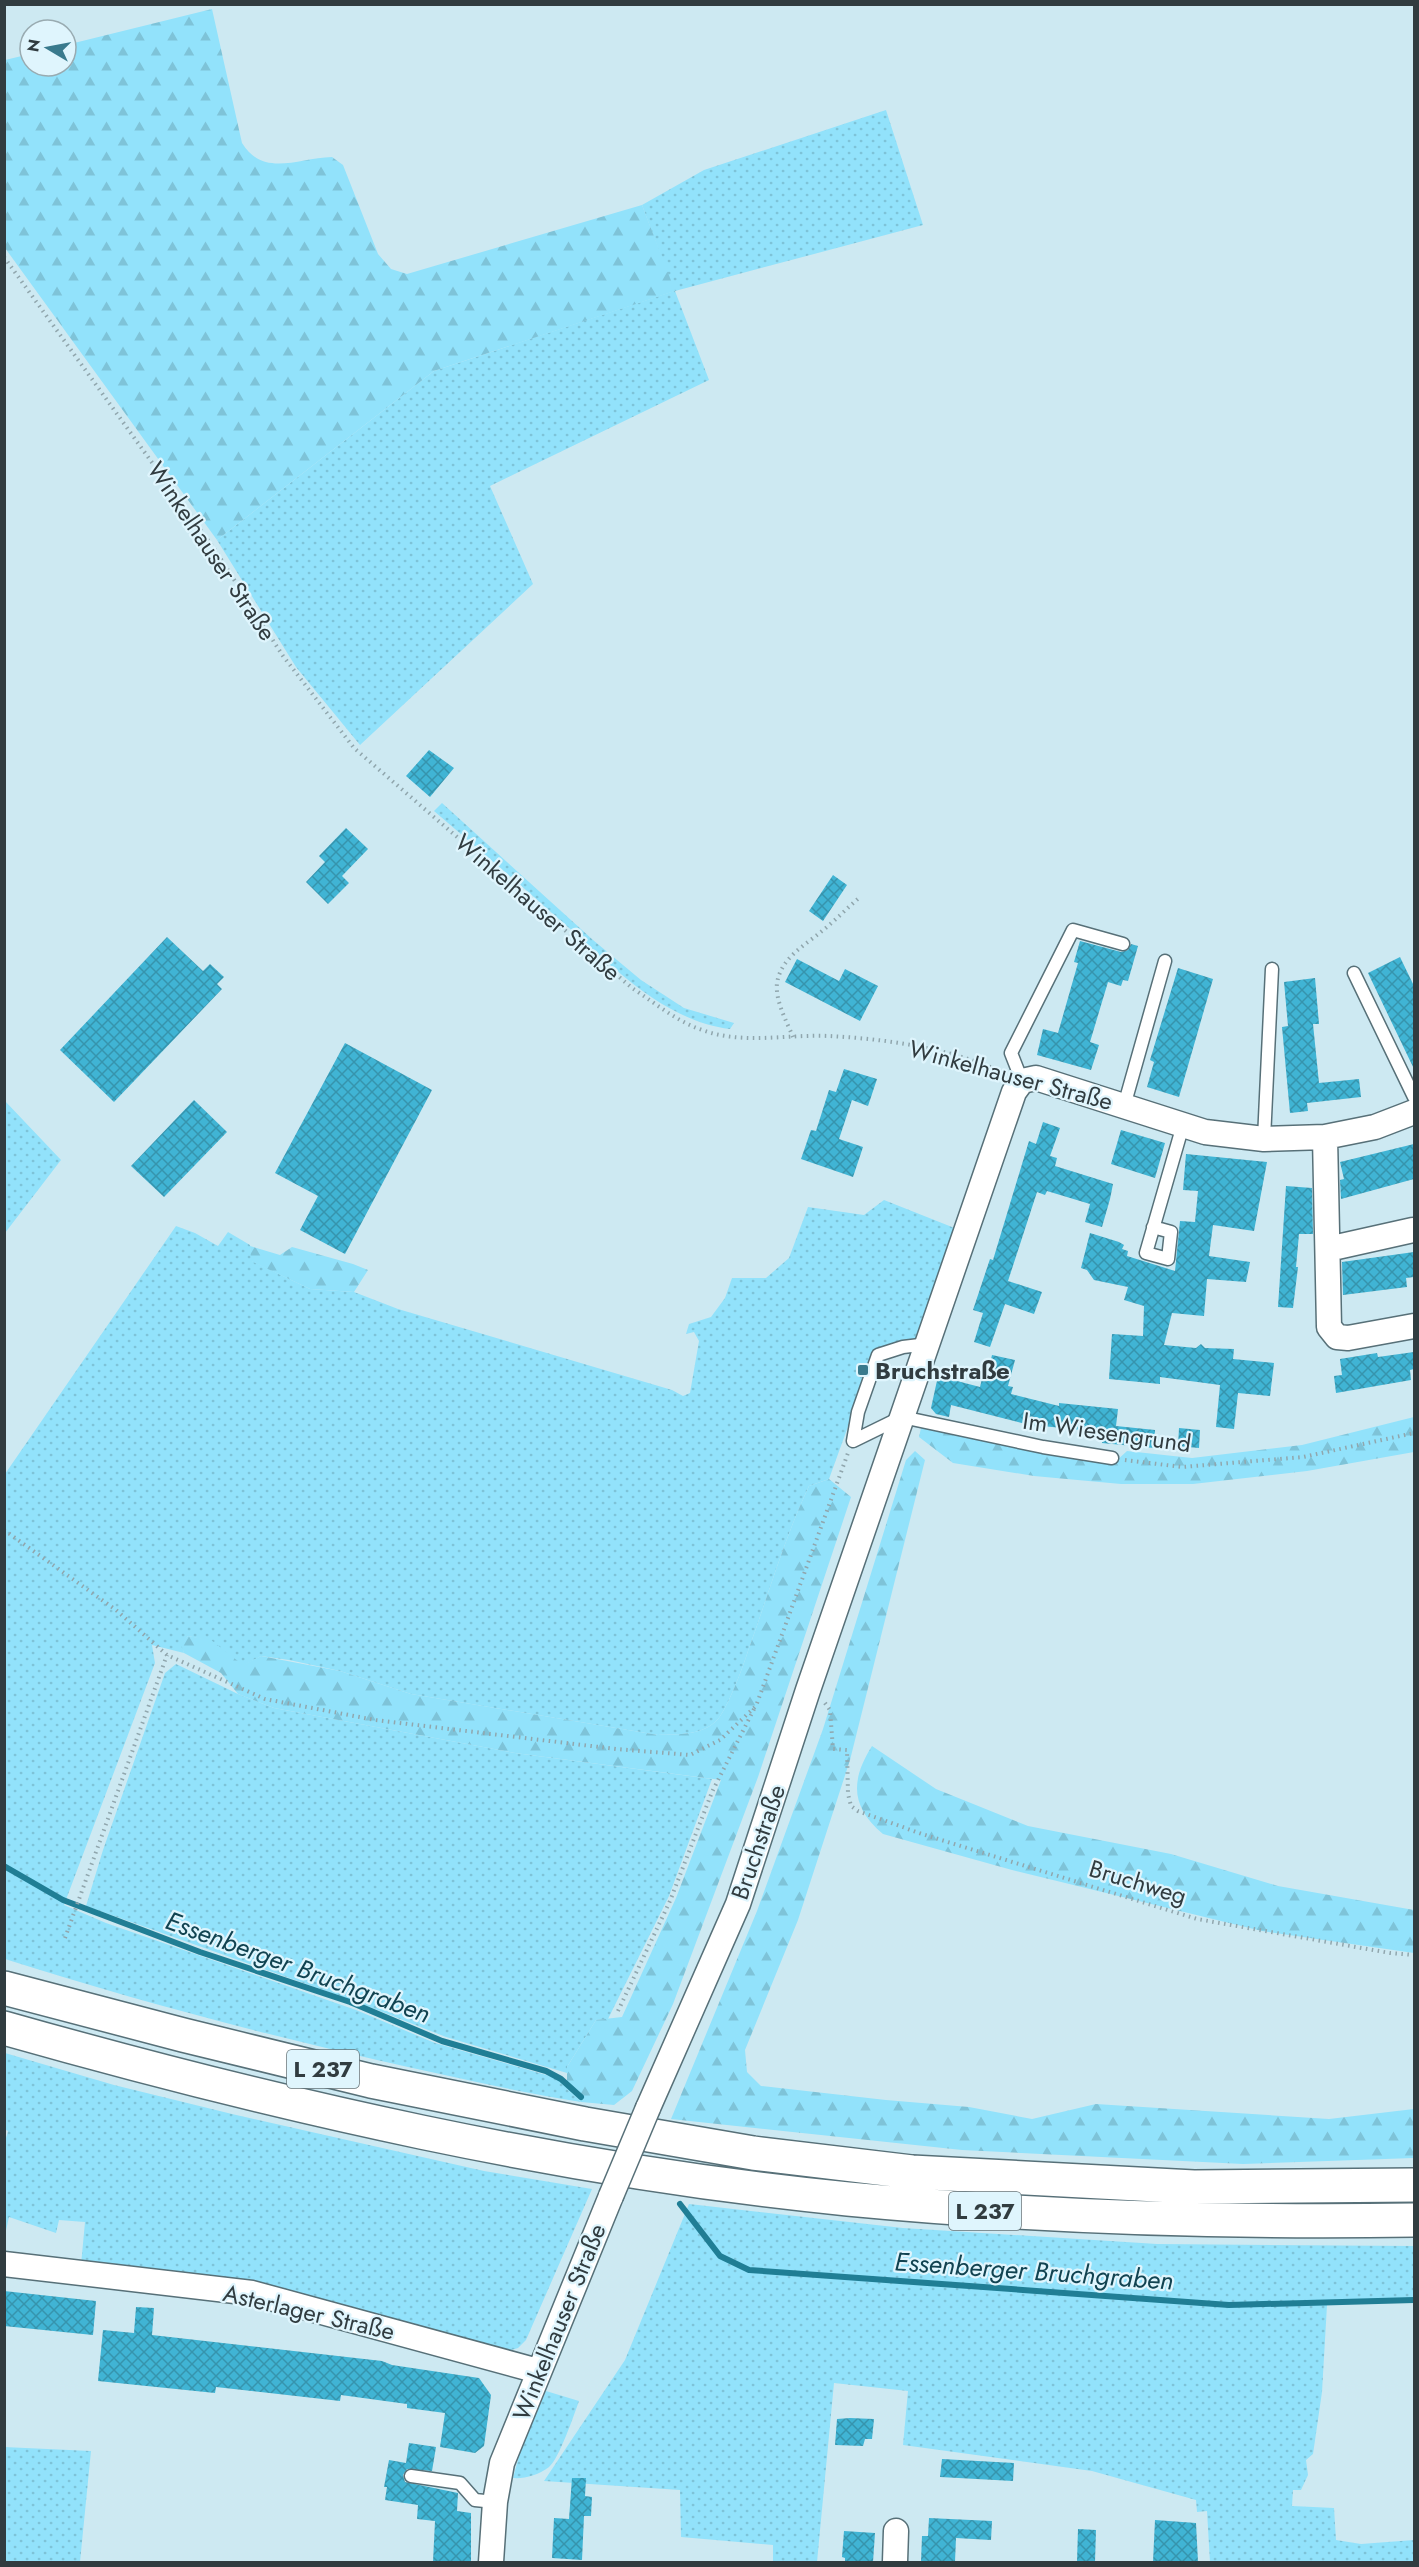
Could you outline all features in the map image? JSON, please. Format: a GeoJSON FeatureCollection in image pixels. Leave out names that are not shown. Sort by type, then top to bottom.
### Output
{"type":"FeatureCollection","features":[{"type":"Feature","properties":{"kind":"highway"},"geometry":{"type":"LineString","coordinates":[[4,1970],[27,1978],[64,2004]]}},
{"type":"Feature","properties":{"kind":"highway","name":"L 237"},"geometry":{"type":"LineString","coordinates":[[4,1988],[371,2081],[585,2124],[753,2153],[912,2172],[1194,2187],[1414,2185]]}},
{"type":"Feature","properties":{"kind":"highway","name":"L 237"},"geometry":{"type":"LineString","coordinates":[[4,2028],[156,2071],[495,2148],[700,2181],[844,2199],[998,2212],[1216,2221],[1414,2220]]}},
{"type":"Feature","properties":{"kind":"street","name":"Winkelhauser Straße"},"geometry":{"type":"LineString","coordinates":[[1022,1081],[1036,1078],[1205,1132],[1264,1139],[1325,1137],[1375,1127],[1414,1112]]}},
{"type":"Feature","properties":{"kind":"street","name":"Bruchstraße"},"geometry":{"type":"LineString","coordinates":[[652,2098],[738,1904],[808,1690],[1014,1092],[1022,1081]]}},
{"type":"Feature","properties":{"kind":"street"},"geometry":{"type":"LineString","coordinates":[[1325,1137],[1329,1327],[1336,1337],[1348,1338],[1414,1326]]}},
{"type":"Feature","properties":{"kind":"street"},"geometry":{"type":"LineString","coordinates":[[1328,1249],[1413,1230]]}},
{"type":"Feature","properties":{"kind":"street","name":"Winkelhauser Straße"},"geometry":{"type":"LineString","coordinates":[[491,2562],[495,2502],[502,2463],[652,2098]]}},
{"type":"Feature","properties":{"kind":"street","name":"Asterlager Straße"},"geometry":{"type":"LineString","coordinates":[[4,2264],[252,2293],[538,2371]]}},
{"type":"Feature","properties":{"kind":"street"},"geometry":{"type":"LineString","coordinates":[[894,2562],[896,2531]]}},
{"type":"Feature","properties":{"kind":"lane"},"geometry":{"type":"LineString","coordinates":[[1022,1081],[1011,1053],[1073,930],[1124,944]]}},
{"type":"Feature","properties":{"kind":"lane"},"geometry":{"type":"LineString","coordinates":[[1124,1106],[1165,961]]}},
{"type":"Feature","properties":{"kind":"lane"},"geometry":{"type":"LineString","coordinates":[[1264,1139],[1272,969]]}},
{"type":"Feature","properties":{"kind":"lane"},"geometry":{"type":"LineString","coordinates":[[1354,973],[1414,1097]]}},
{"type":"Feature","properties":{"kind":"lane"},"geometry":{"type":"LineString","coordinates":[[1153,1227],[1183,1125]]}},
{"type":"Feature","properties":{"kind":"lane"},"geometry":{"type":"LineString","coordinates":[[853,1441],[861,1402],[878,1355],[903,1347],[928,1344]]}},
{"type":"Feature","properties":{"kind":"lane"},"geometry":{"type":"LineString","coordinates":[[853,1441],[902,1417]]}},
{"type":"Feature","properties":{"kind":"lane","name":"Im Wiesengrund"},"geometry":{"type":"LineString","coordinates":[[902,1417],[1043,1447],[1112,1458]]}},
{"type":"Feature","properties":{"kind":"lane"},"geometry":{"type":"LineString","coordinates":[[411,2476],[460,2483],[475,2500],[495,2502]]}},
{"type":"Feature","properties":{"kind":"path","name":"Winkelhauser Straße"},"geometry":{"type":"LineString","coordinates":[[4,257],[215,549],[283,656],[354,748],[632,988],[679,1020],[704,1031],[751,1039],[828,1036],[930,1048],[985,1064],[1022,1081]]}},
{"type":"Feature","properties":{"kind":"path"},"geometry":{"type":"LineString","coordinates":[[793,1037],[779,999],[777,983],[785,964],[796,949],[821,932],[860,897]]}},
{"type":"Feature","properties":{"kind":"path","name":"Im Wiesengrund"},"geometry":{"type":"LineString","coordinates":[[1112,1458],[1182,1467],[1303,1457],[1414,1434]]}},
{"type":"Feature","properties":{"kind":"path"},"geometry":{"type":"LineString","coordinates":[[618,2011],[670,1901],[712,1792],[756,1706],[853,1441]]}},
{"type":"Feature","properties":{"kind":"path"},"geometry":{"type":"LineString","coordinates":[[4,1530],[116,1610],[167,1655],[265,1699],[375,1720],[616,1749],[690,1755],[720,1740],[756,1706]]}},
{"type":"Feature","properties":{"kind":"path"},"geometry":{"type":"LineString","coordinates":[[65,1938],[167,1655]]}},
{"type":"Feature","properties":{"kind":"path","name":"Bruchweg"},"geometry":{"type":"LineString","coordinates":[[808,1690],[831,1710],[833,1749],[847,1750],[848,1794],[851,1806],[858,1811],[921,1834],[1197,1919],[1414,1956]]}},
{"type":"Feature","properties":{"kind":"green space"},"geometry":{"type":"Polygon","coordinates":[[[212,9],[242,143],[251,154],[271,163],[332,157],[343,165],[378,254],[391,269],[407,274],[642,205],[675,291],[434,371],[217,540],[5,248],[5,60],[18,57],[18,78],[78,78],[78,42],[212,9]]]}},
{"type":"Feature","properties":{"kind":"green space"},"geometry":{"type":"Polygon","coordinates":[[[886,110],[923,225],[675,291],[709,380],[490,486],[533,584],[360,745],[296,667],[217,540],[434,371],[674,291],[642,205],[704,170],[886,110]]]}},
{"type":"Feature","properties":{"kind":"green space"},"geometry":{"type":"Polygon","coordinates":[[[442,803],[593,940],[641,980],[684,1008],[734,1023],[730,1029],[704,1023],[679,1013],[656,1000],[612,967],[434,811],[442,803]]]}},
{"type":"Feature","properties":{"kind":"green space"},"geometry":{"type":"Polygon","coordinates":[[[5,1101],[61,1160],[5,1233],[5,1101]]]}},
{"type":"Feature","properties":{"kind":"green space"},"geometry":{"type":"Polygon","coordinates":[[[884,1200],[957,1229],[921,1336],[875,1352],[829,1479],[809,1486],[784,1547],[735,1687],[722,1713],[712,1725],[690,1733],[658,1735],[411,1694],[340,1671],[289,1660],[261,1656],[243,1666],[211,1641],[188,1636],[182,1644],[184,1653],[152,1645],[155,1663],[64,1905],[106,1923],[356,2010],[435,2043],[567,2081],[567,2089],[581,2102],[377,2060],[283,2037],[143,2000],[5,1959],[5,1474],[176,1226],[195,1233],[218,1246],[228,1232],[250,1245],[252,1261],[310,1289],[354,1292],[398,1309],[672,1390],[683,1396],[690,1393],[699,1341],[694,1332],[686,1334],[689,1324],[711,1317],[725,1298],[732,1278],[766,1278],[789,1258],[808,1207],[864,1215],[884,1200]]]}},
{"type":"Feature","properties":{"kind":"green space"},"geometry":{"type":"Polygon","coordinates":[[[250,1246],[280,1255],[292,1247],[368,1270],[354,1292],[310,1289],[251,1261],[250,1246]]]}},
{"type":"Feature","properties":{"kind":"green space"},"geometry":{"type":"Polygon","coordinates":[[[1414,1417],[1414,1452],[1307,1471],[1193,1484],[1121,1484],[1034,1476],[953,1463],[919,1437],[921,1428],[932,1427],[1114,1463],[1127,1451],[1192,1458],[1302,1445],[1414,1417]]]}},
{"type":"Feature","properties":{"kind":"green space"},"geometry":{"type":"Polygon","coordinates":[[[915,1451],[925,1460],[850,1760],[798,1920],[745,2050],[747,2072],[761,2086],[969,2107],[1032,2119],[1096,2104],[1329,2119],[1414,2109],[1414,2158],[1243,2164],[962,2150],[671,2119],[757,1911],[823,1729],[906,1460],[915,1451]]]}},
{"type":"Feature","properties":{"kind":"green space"},"geometry":{"type":"Polygon","coordinates":[[[829,1479],[851,1497],[758,1777],[673,2004],[632,2091],[614,2105],[581,2102],[567,2089],[567,2067],[596,2020],[622,2017],[676,1898],[721,1780],[515,1753],[274,1708],[238,1694],[221,1673],[184,1653],[181,1644],[188,1636],[211,1640],[243,1665],[261,1656],[340,1671],[411,1694],[658,1735],[698,1731],[712,1725],[718,1719],[731,1696],[784,1547],[809,1486],[829,1479]]]}},
{"type":"Feature","properties":{"kind":"green space"},"geometry":{"type":"Polygon","coordinates":[[[176,1664],[238,1694],[274,1708],[515,1753],[712,1779],[669,1896],[608,2019],[596,2020],[567,2067],[567,2073],[446,2037],[357,2002],[86,1906],[103,1850],[165,1673],[176,1664]]]}},
{"type":"Feature","properties":{"kind":"green space"},"geometry":{"type":"Polygon","coordinates":[[[872,1746],[936,1789],[1028,1826],[1171,1854],[1278,1886],[1414,1910],[1414,1953],[1262,1931],[1012,1870],[883,1834],[865,1814],[857,1793],[860,1771],[872,1746]]]}},
{"type":"Feature","properties":{"kind":"green space"},"geometry":{"type":"Polygon","coordinates":[[[5,2053],[114,2085],[232,2114],[484,2171],[592,2189],[526,2340],[518,2348],[508,2351],[81,2265],[85,2222],[59,2220],[56,2233],[9,2217],[5,2235],[4,2145],[8,2131],[4,2129],[5,2053]]]}},
{"type":"Feature","properties":{"kind":"green space"},"geometry":{"type":"Polygon","coordinates":[[[689,2204],[903,2228],[1157,2244],[1414,2246],[1414,2300],[1327,2305],[1322,2392],[1313,2454],[1306,2460],[1308,2475],[1301,2490],[1293,2490],[1292,2506],[1334,2508],[1336,2540],[1361,2544],[1414,2540],[1414,2562],[1210,2562],[1207,2511],[1197,2512],[1196,2500],[1092,2471],[903,2445],[908,2391],[834,2383],[817,2562],[773,2562],[773,2545],[681,2537],[680,2490],[544,2481],[625,2360],[689,2204]]]}},
{"type":"Feature","properties":{"kind":"green space"},"geometry":{"type":"Polygon","coordinates":[[[546,2391],[579,2401],[570,2426],[549,2467],[531,2476],[513,2478],[521,2449],[546,2391]]]}},
{"type":"Feature","properties":{"kind":"green space"},"geometry":{"type":"Polygon","coordinates":[[[4,2447],[91,2451],[80,2562],[5,2562],[4,2447]]]}},
{"type":"Feature","properties":{"kind":"building"},"geometry":{"type":"Polygon","coordinates":[[[429,750],[454,768],[430,797],[406,776],[429,750]]]}},
{"type":"Feature","properties":{"kind":"building"},"geometry":{"type":"Polygon","coordinates":[[[346,828],[368,849],[342,876],[349,883],[328,904],[306,882],[325,862],[319,856],[346,828]]]}},
{"type":"Feature","properties":{"kind":"building"},"geometry":{"type":"Polygon","coordinates":[[[833,875],[847,885],[823,921],[809,911],[833,875]]]}},
{"type":"Feature","properties":{"kind":"building"},"geometry":{"type":"Polygon","coordinates":[[[167,937],[203,971],[210,964],[224,977],[217,984],[222,989],[114,1102],[60,1050],[167,937]]]}},
{"type":"Feature","properties":{"kind":"building"},"geometry":{"type":"Polygon","coordinates":[[[1080,941],[1121,952],[1128,950],[1131,944],[1138,946],[1128,981],[1123,980],[1121,986],[1108,982],[1090,1042],[1099,1045],[1091,1070],[1037,1055],[1043,1029],[1058,1033],[1078,963],[1074,962],[1080,941]]]}},
{"type":"Feature","properties":{"kind":"building"},"geometry":{"type":"Polygon","coordinates":[[[1400,957],[1414,986],[1414,1069],[1368,973],[1400,957]]]}},
{"type":"Feature","properties":{"kind":"building"},"geometry":{"type":"Polygon","coordinates":[[[797,959],[839,981],[845,969],[878,986],[860,1021],[785,982],[797,959]]]}},
{"type":"Feature","properties":{"kind":"building"},"geometry":{"type":"Polygon","coordinates":[[[1178,968],[1213,979],[1179,1097],[1147,1087],[1154,1062],[1150,1060],[1178,968]]]}},
{"type":"Feature","properties":{"kind":"building"},"geometry":{"type":"Polygon","coordinates":[[[1315,978],[1319,1024],[1313,1024],[1319,1083],[1359,1079],[1361,1097],[1307,1103],[1308,1111],[1290,1113],[1282,1027],[1288,1026],[1284,982],[1315,978]]]}},
{"type":"Feature","properties":{"kind":"building"},"geometry":{"type":"Polygon","coordinates":[[[345,1043],[432,1090],[345,1254],[300,1230],[318,1196],[275,1173],[345,1043]]]}},
{"type":"Feature","properties":{"kind":"building"},"geometry":{"type":"Polygon","coordinates":[[[844,1069],[877,1079],[868,1106],[852,1100],[839,1139],[863,1147],[853,1177],[801,1159],[811,1130],[816,1131],[829,1090],[836,1092],[844,1069]]]}},
{"type":"Feature","properties":{"kind":"building"},"geometry":{"type":"Polygon","coordinates":[[[194,1100],[227,1132],[164,1197],[131,1166],[194,1100]]]}},
{"type":"Feature","properties":{"kind":"building"},"geometry":{"type":"Polygon","coordinates":[[[1043,1122],[1060,1128],[1050,1156],[1057,1158],[1055,1166],[1113,1184],[1110,1199],[1102,1227],[1085,1222],[1090,1204],[1047,1191],[1045,1195],[1037,1192],[1008,1281],[1042,1292],[1034,1314],[1005,1304],[990,1347],[974,1342],[983,1313],[973,1310],[990,1259],[993,1260],[1029,1141],[1036,1144],[1043,1122]]]}},
{"type":"Feature","properties":{"kind":"building"},"geometry":{"type":"Polygon","coordinates":[[[1121,1130],[1165,1143],[1155,1178],[1111,1164],[1121,1130]]]}},
{"type":"Feature","properties":{"kind":"building"},"geometry":{"type":"Polygon","coordinates":[[[1414,1144],[1414,1179],[1341,1199],[1340,1180],[1344,1179],[1340,1162],[1414,1144]]]}},
{"type":"Feature","properties":{"kind":"building"},"geometry":{"type":"Polygon","coordinates":[[[1186,1154],[1267,1162],[1254,1231],[1213,1225],[1209,1256],[1250,1262],[1246,1282],[1207,1279],[1204,1316],[1172,1313],[1164,1345],[1196,1348],[1201,1344],[1205,1348],[1234,1349],[1233,1359],[1274,1363],[1270,1396],[1238,1393],[1234,1429],[1216,1427],[1220,1385],[1160,1377],[1160,1384],[1109,1379],[1112,1334],[1143,1336],[1144,1306],[1124,1300],[1128,1287],[1094,1280],[1087,1270],[1081,1268],[1090,1233],[1124,1245],[1122,1249],[1128,1251],[1127,1256],[1175,1271],[1180,1221],[1195,1222],[1198,1191],[1183,1190],[1186,1154]]]}},
{"type":"Feature","properties":{"kind":"building"},"geometry":{"type":"Polygon","coordinates":[[[1286,1186],[1312,1188],[1313,1234],[1299,1234],[1293,1308],[1278,1307],[1286,1186]]]}},
{"type":"Feature","properties":{"kind":"building"},"geometry":{"type":"Polygon","coordinates":[[[1414,1252],[1414,1277],[1406,1278],[1407,1287],[1343,1295],[1342,1262],[1414,1252]]]}},
{"type":"Feature","properties":{"kind":"building"},"geometry":{"type":"Polygon","coordinates":[[[1414,1352],[1414,1369],[1410,1370],[1411,1380],[1336,1393],[1334,1376],[1342,1375],[1340,1359],[1377,1353],[1378,1357],[1414,1352]]]}},
{"type":"Feature","properties":{"kind":"building"},"geometry":{"type":"Polygon","coordinates":[[[992,1355],[1015,1360],[1008,1386],[1013,1387],[1011,1394],[1059,1406],[1059,1403],[1118,1409],[1116,1426],[1155,1430],[1154,1448],[1102,1443],[1103,1432],[1042,1426],[1041,1428],[951,1405],[949,1417],[936,1414],[931,1408],[938,1376],[980,1387],[982,1379],[986,1380],[992,1355]]]}},
{"type":"Feature","properties":{"kind":"building"},"geometry":{"type":"Polygon","coordinates":[[[1179,1428],[1200,1430],[1199,1448],[1178,1446],[1179,1428]]]}},
{"type":"Feature","properties":{"kind":"building"},"geometry":{"type":"Polygon","coordinates":[[[4,2291],[96,2301],[93,2335],[4,2326],[4,2291]]]}},
{"type":"Feature","properties":{"kind":"building"},"geometry":{"type":"Polygon","coordinates":[[[136,2307],[154,2308],[152,2335],[382,2361],[392,2365],[479,2378],[491,2395],[484,2446],[475,2453],[440,2447],[445,2413],[407,2408],[407,2404],[341,2395],[340,2401],[216,2387],[215,2393],[98,2381],[103,2330],[134,2333],[136,2307]]]}},
{"type":"Feature","properties":{"kind":"building"},"geometry":{"type":"Polygon","coordinates":[[[837,2419],[874,2419],[872,2439],[865,2439],[863,2446],[835,2445],[837,2419]]]}},
{"type":"Feature","properties":{"kind":"building"},"geometry":{"type":"Polygon","coordinates":[[[409,2443],[436,2447],[432,2471],[407,2469],[403,2475],[405,2482],[458,2493],[457,2511],[471,2513],[471,2562],[433,2562],[435,2521],[417,2519],[418,2505],[385,2500],[387,2487],[384,2487],[389,2460],[406,2463],[409,2443]]]}},
{"type":"Feature","properties":{"kind":"building"},"geometry":{"type":"Polygon","coordinates":[[[942,2459],[1014,2463],[1013,2481],[940,2477],[942,2459]]]}},
{"type":"Feature","properties":{"kind":"building"},"geometry":{"type":"Polygon","coordinates":[[[572,2478],[586,2478],[585,2496],[592,2497],[591,2516],[584,2516],[582,2560],[552,2558],[554,2518],[569,2519],[572,2478]]]}},
{"type":"Feature","properties":{"kind":"building"},"geometry":{"type":"Polygon","coordinates":[[[929,2518],[992,2521],[991,2540],[956,2538],[955,2562],[921,2562],[922,2536],[928,2536],[929,2518]]]}},
{"type":"Feature","properties":{"kind":"building"},"geometry":{"type":"Polygon","coordinates":[[[1155,2520],[1196,2523],[1198,2562],[1153,2562],[1155,2520]]]}},
{"type":"Feature","properties":{"kind":"building"},"geometry":{"type":"Polygon","coordinates":[[[1078,2529],[1096,2530],[1095,2562],[1077,2562],[1078,2529]]]}},
{"type":"Feature","properties":{"kind":"building"},"geometry":{"type":"Polygon","coordinates":[[[844,2531],[875,2533],[873,2562],[845,2562],[845,2558],[842,2557],[844,2531]]]}},
{"type":"Feature","properties":{"kind":"waterway","name":"Essenberger Bruchgraben"},"geometry":{"type":"LineString","coordinates":[[4,1866],[63,1900],[200,1952],[350,2002],[442,2041],[546,2071],[561,2079],[581,2097]]}},
{"type":"Feature","properties":{"kind":"waterway","name":"Essenberger Bruchgraben"},"geometry":{"type":"LineString","coordinates":[[680,2204],[720,2256],[749,2270],[1229,2305],[1414,2300]]}},
{"type":"Feature","properties":{"kind":"place","name":"Bruchstraße"},"geometry":{"type":"Point","coordinates":[863,1370]}}]}
